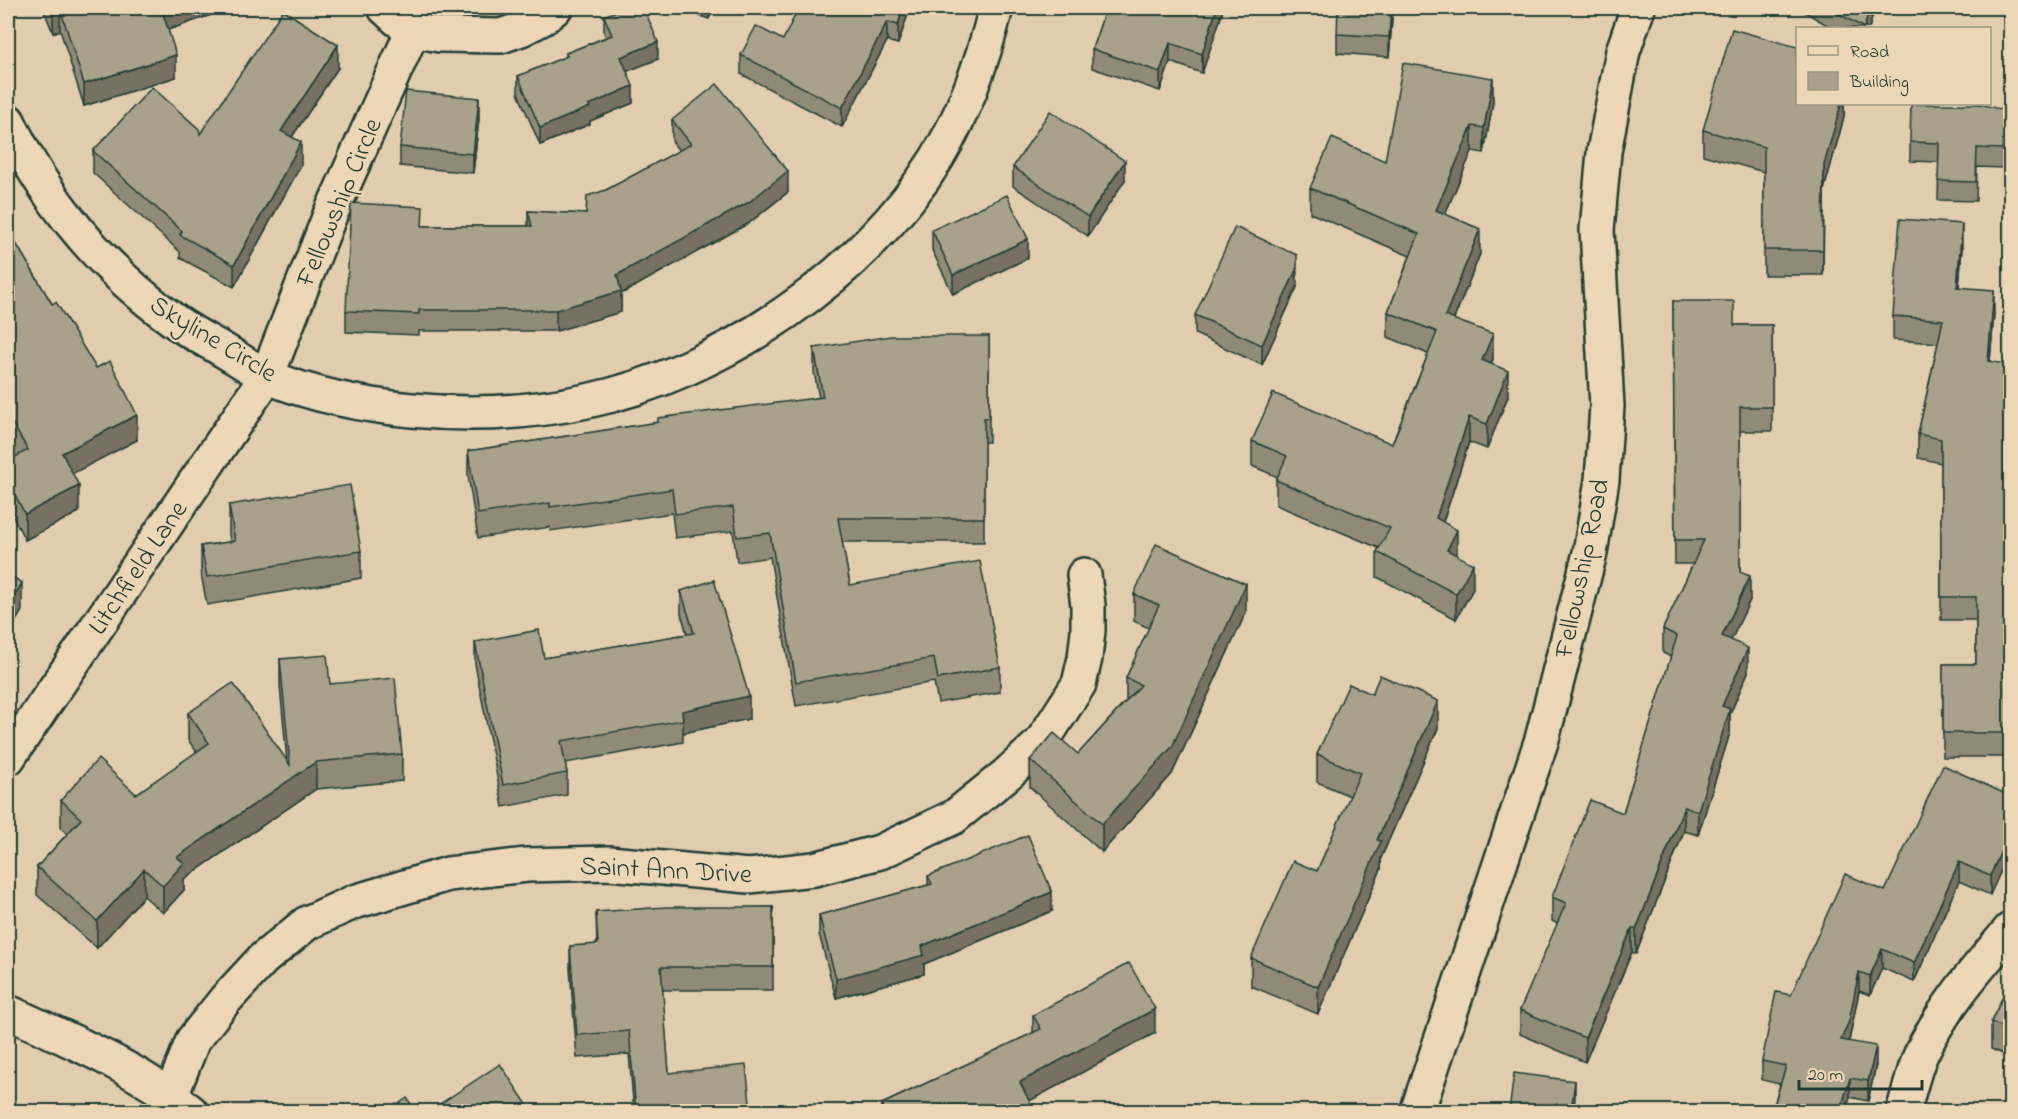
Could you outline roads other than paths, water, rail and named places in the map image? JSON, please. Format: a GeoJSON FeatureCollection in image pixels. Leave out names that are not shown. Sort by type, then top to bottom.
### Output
{"type":"FeatureCollection","features":[{"type":"Feature","properties":{"kind":"street"},"geometry":{"type":"LineString","coordinates":[[385,8],[414,30],[440,35],[501,36],[541,19],[555,8]]}},
{"type":"Feature","properties":{"kind":"street","name":"Skyline Circle"},"geometry":{"type":"LineString","coordinates":[[8,122],[18,143],[62,212],[116,274],[173,320],[267,376],[314,392],[373,407],[451,414],[510,412],[588,401],[663,378],[734,345],[801,303],[861,252],[901,208],[936,159],[960,116],[986,46],[996,8]]}},
{"type":"Feature","properties":{"kind":"street","name":"Fellowship Road"},"geometry":{"type":"LineString","coordinates":[[1417,1112],[1542,740],[1590,553],[1602,480],[1606,406],[1598,230],[1604,152],[1623,51],[1638,8]]}},
{"type":"Feature","properties":{"kind":"street","name":"Fellowship Circle"},"geometry":{"type":"LineString","coordinates":[[267,376],[330,215],[414,30]]}},
{"type":"Feature","properties":{"kind":"street","name":"Litchfield Lane"},"geometry":{"type":"LineString","coordinates":[[8,758],[267,376]]}},
{"type":"Feature","properties":{"kind":"street","name":"Saint Ann Drive"},"geometry":{"type":"LineString","coordinates":[[181,1104],[194,1040],[225,1000],[256,967],[308,923],[354,902],[448,874],[527,865],[609,863],[749,876],[814,869],[880,852],[954,817],[1041,743],[1079,684],[1088,631],[1088,605],[1084,575]]}},
{"type":"Feature","properties":{"kind":"street"},"geometry":{"type":"LineString","coordinates":[[1903,1112],[1921,1056],[1940,1018],[2010,930]]}},
{"type":"Feature","properties":{"kind":"street"},"geometry":{"type":"LineString","coordinates":[[8,1012],[113,1060],[181,1104]]}}]}
